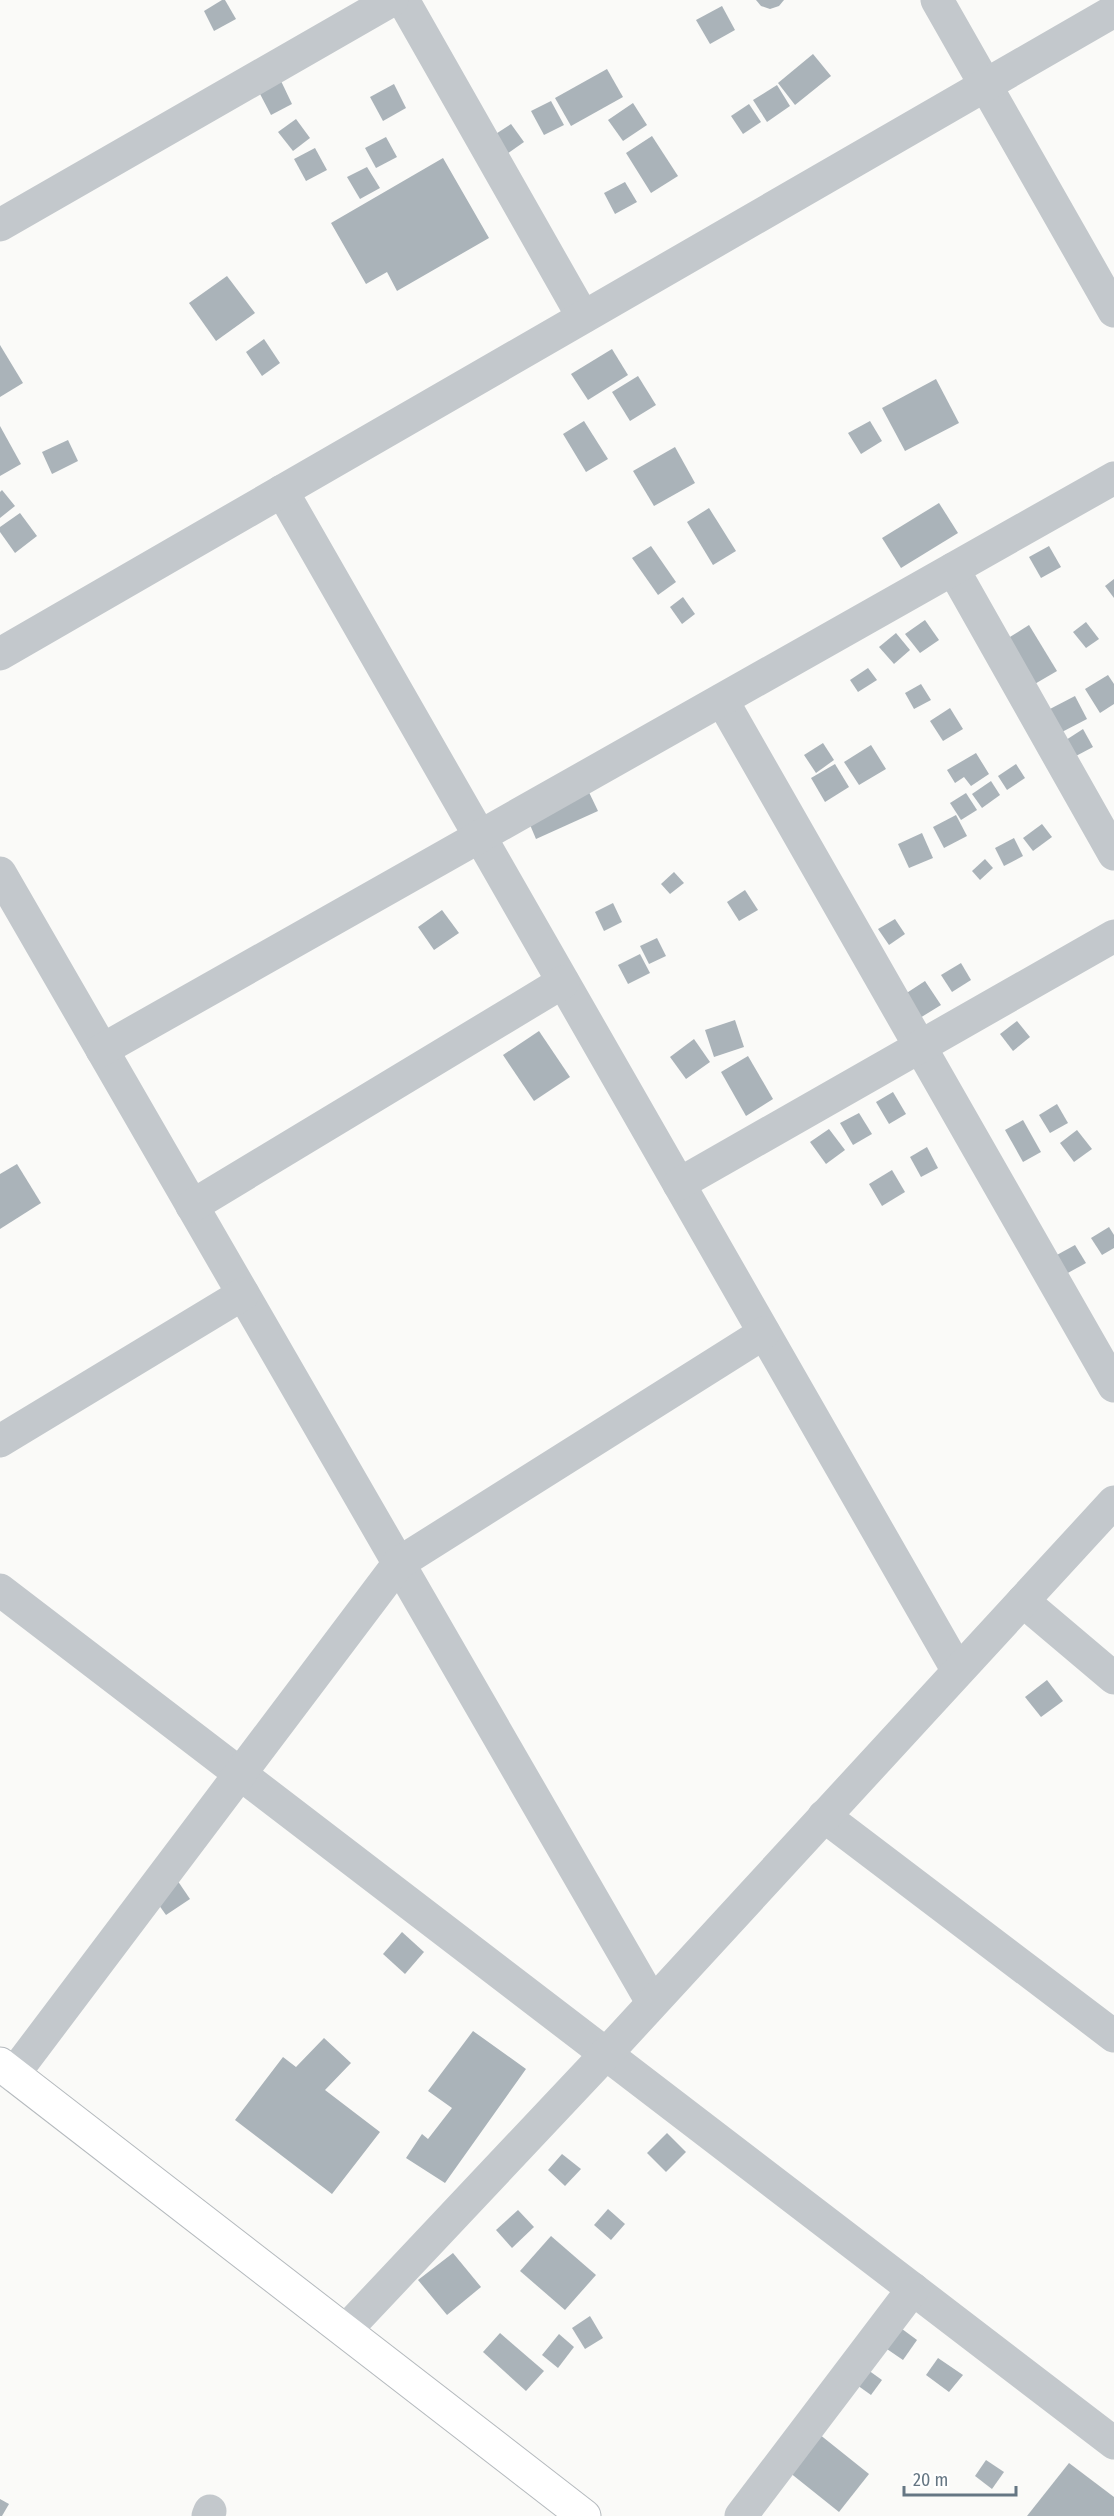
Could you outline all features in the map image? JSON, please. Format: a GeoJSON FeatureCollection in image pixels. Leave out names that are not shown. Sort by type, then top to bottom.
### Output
{"type":"FeatureCollection","features":[{"type":"Feature","properties":{"kind":"main road"},"geometry":{"type":"LineString","coordinates":[[7,2069],[584,2516]]}},
{"type":"Feature","properties":{"kind":"street"},"geometry":{"type":"LineString","coordinates":[[0,225],[392,0]]}},
{"type":"Feature","properties":{"kind":"street"},"geometry":{"type":"LineString","coordinates":[[403,0],[583,317]]}},
{"type":"Feature","properties":{"kind":"street"},"geometry":{"type":"LineString","coordinates":[[937,0],[1114,311]]}},
{"type":"Feature","properties":{"kind":"street"},"geometry":{"type":"LineString","coordinates":[[0,654],[1114,11]]}},
{"type":"Feature","properties":{"kind":"street"},"geometry":{"type":"LineString","coordinates":[[102,1050],[1114,478]]}},
{"type":"Feature","properties":{"kind":"street"},"geometry":{"type":"LineString","coordinates":[[282,491],[958,1671]]}},
{"type":"Feature","properties":{"kind":"street"},"geometry":{"type":"LineString","coordinates":[[953,569],[1114,854]]}},
{"type":"Feature","properties":{"kind":"street"},"geometry":{"type":"LineString","coordinates":[[722,700],[1114,1386]]}},
{"type":"Feature","properties":{"kind":"street"},"geometry":{"type":"LineString","coordinates":[[0,873],[652,2002]]}},
{"type":"Feature","properties":{"kind":"street"},"geometry":{"type":"LineString","coordinates":[[679,1184],[1114,936]]}},
{"type":"Feature","properties":{"kind":"street"},"geometry":{"type":"LineString","coordinates":[[192,1206],[563,982]]}},
{"type":"Feature","properties":{"kind":"street"},"geometry":{"type":"LineString","coordinates":[[0,1441],[243,1294]]}},
{"type":"Feature","properties":{"kind":"street"},"geometry":{"type":"LineString","coordinates":[[7,2069],[240,1773],[399,1563],[764,1333]]}},
{"type":"Feature","properties":{"kind":"street"},"geometry":{"type":"LineString","coordinates":[[345,2331],[606,2054],[1114,1502]]}},
{"type":"Feature","properties":{"kind":"street"},"geometry":{"type":"LineString","coordinates":[[0,1590],[1114,2443]]}},
{"type":"Feature","properties":{"kind":"street"},"geometry":{"type":"LineString","coordinates":[[1023,1601],[1114,1678]]}},
{"type":"Feature","properties":{"kind":"street"},"geometry":{"type":"LineString","coordinates":[[824,1816],[1114,2036]]}},
{"type":"Feature","properties":{"kind":"street"},"geometry":{"type":"LineString","coordinates":[[741,2516],[913,2289]]}},
{"type":"Feature","properties":{"kind":"building"},"geometry":{"type":"Polygon","coordinates":[[[225,0],[236,19],[214,31],[204,11],[225,0]]]}},
{"type":"Feature","properties":{"kind":"building"},"geometry":{"type":"Polygon","coordinates":[[[756,0],[784,0],[779,6],[770,9],[761,6],[756,0]]]}},
{"type":"Feature","properties":{"kind":"building"},"geometry":{"type":"Polygon","coordinates":[[[722,6],[735,30],[710,44],[696,20],[722,6]]]}},
{"type":"Feature","properties":{"kind":"building"},"geometry":{"type":"Polygon","coordinates":[[[813,54],[831,76],[795,105],[778,83],[813,54]]]}},
{"type":"Feature","properties":{"kind":"building"},"geometry":{"type":"Polygon","coordinates":[[[607,69],[623,97],[571,126],[555,98],[607,69]]]}},
{"type":"Feature","properties":{"kind":"building"},"geometry":{"type":"Polygon","coordinates":[[[281,81],[292,104],[271,115],[259,92],[281,81]]]}},
{"type":"Feature","properties":{"kind":"building"},"geometry":{"type":"Polygon","coordinates":[[[394,84],[406,108],[383,121],[370,97],[394,84]]]}},
{"type":"Feature","properties":{"kind":"building"},"geometry":{"type":"Polygon","coordinates":[[[777,85],[790,106],[767,122],[753,100],[777,85]]]}},
{"type":"Feature","properties":{"kind":"building"},"geometry":{"type":"Polygon","coordinates":[[[551,101],[564,125],[544,135],[531,111],[551,101]]]}},
{"type":"Feature","properties":{"kind":"building"},"geometry":{"type":"Polygon","coordinates":[[[633,103],[647,125],[623,141],[608,120],[633,103]]]}},
{"type":"Feature","properties":{"kind":"building"},"geometry":{"type":"Polygon","coordinates":[[[749,104],[761,122],[743,134],[731,116],[749,104]]]}},
{"type":"Feature","properties":{"kind":"building"},"geometry":{"type":"Polygon","coordinates":[[[296,119],[310,138],[293,151],[278,132],[296,119]]]}},
{"type":"Feature","properties":{"kind":"building"},"geometry":{"type":"Polygon","coordinates":[[[511,124],[524,142],[504,156],[491,137],[511,124]]]}},
{"type":"Feature","properties":{"kind":"building"},"geometry":{"type":"Polygon","coordinates":[[[652,136],[678,176],[651,193],[626,153],[652,136]]]}},
{"type":"Feature","properties":{"kind":"building"},"geometry":{"type":"Polygon","coordinates":[[[386,137],[397,157],[376,168],[365,148],[386,137]]]}},
{"type":"Feature","properties":{"kind":"building"},"geometry":{"type":"Polygon","coordinates":[[[315,148],[327,170],[306,181],[294,159],[315,148]]]}},
{"type":"Feature","properties":{"kind":"building"},"geometry":{"type":"Polygon","coordinates":[[[443,158],[489,238],[397,291],[387,272],[366,284],[331,223],[443,158]]]}},
{"type":"Feature","properties":{"kind":"building"},"geometry":{"type":"Polygon","coordinates":[[[367,167],[380,188],[360,199],[347,177],[367,167]]]}},
{"type":"Feature","properties":{"kind":"building"},"geometry":{"type":"Polygon","coordinates":[[[625,182],[637,202],[615,214],[604,193],[625,182]]]}},
{"type":"Feature","properties":{"kind":"building"},"geometry":{"type":"Polygon","coordinates":[[[227,276],[255,313],[216,341],[189,303],[227,276]]]}},
{"type":"Feature","properties":{"kind":"building"},"geometry":{"type":"Polygon","coordinates":[[[264,339],[280,363],[262,376],[246,352],[264,339]]]}},
{"type":"Feature","properties":{"kind":"building"},"geometry":{"type":"Polygon","coordinates":[[[0,345],[23,383],[0,397],[0,345]]]}},
{"type":"Feature","properties":{"kind":"building"},"geometry":{"type":"Polygon","coordinates":[[[612,349],[628,375],[588,400],[571,374],[612,349]]]}},
{"type":"Feature","properties":{"kind":"building"},"geometry":{"type":"Polygon","coordinates":[[[638,376],[656,405],[630,421],[612,392],[638,376]]]}},
{"type":"Feature","properties":{"kind":"building"},"geometry":{"type":"Polygon","coordinates":[[[936,379],[959,423],[905,451],[882,408],[936,379]]]}},
{"type":"Feature","properties":{"kind":"building"},"geometry":{"type":"Polygon","coordinates":[[[584,421],[608,459],[586,472],[563,434],[584,421]]]}},
{"type":"Feature","properties":{"kind":"building"},"geometry":{"type":"Polygon","coordinates":[[[870,421],[882,441],[861,454],[848,433],[870,421]]]}},
{"type":"Feature","properties":{"kind":"building"},"geometry":{"type":"Polygon","coordinates":[[[0,426],[21,464],[0,476],[0,426]]]}},
{"type":"Feature","properties":{"kind":"building"},"geometry":{"type":"Polygon","coordinates":[[[68,440],[78,461],[52,474],[42,452],[68,440]]]}},
{"type":"Feature","properties":{"kind":"building"},"geometry":{"type":"Polygon","coordinates":[[[675,447],[695,483],[654,506],[633,471],[675,447]]]}},
{"type":"Feature","properties":{"kind":"building"},"geometry":{"type":"Polygon","coordinates":[[[2,490],[15,506],[0,518],[0,492],[2,490]]]}},
{"type":"Feature","properties":{"kind":"building"},"geometry":{"type":"Polygon","coordinates":[[[939,503],[958,533],[901,568],[882,538],[939,503]]]}},
{"type":"Feature","properties":{"kind":"building"},"geometry":{"type":"Polygon","coordinates":[[[709,508],[736,551],[713,565],[687,522],[709,508]]]}},
{"type":"Feature","properties":{"kind":"building"},"geometry":{"type":"Polygon","coordinates":[[[20,513],[37,536],[15,553],[0,532],[0,527],[20,513]]]}},
{"type":"Feature","properties":{"kind":"building"},"geometry":{"type":"Polygon","coordinates":[[[651,546],[676,582],[658,595],[632,558],[651,546]]]}},
{"type":"Feature","properties":{"kind":"building"},"geometry":{"type":"Polygon","coordinates":[[[1049,546],[1061,567],[1041,578],[1029,557],[1049,546]]]}},
{"type":"Feature","properties":{"kind":"building"},"geometry":{"type":"Polygon","coordinates":[[[1114,579],[1114,598],[1105,586],[1114,579]]]}},
{"type":"Feature","properties":{"kind":"building"},"geometry":{"type":"Polygon","coordinates":[[[683,597],[695,614],[682,624],[670,607],[683,597]]]}},
{"type":"Feature","properties":{"kind":"building"},"geometry":{"type":"Polygon","coordinates":[[[925,620],[939,640],[920,653],[905,634],[925,620]]]}},
{"type":"Feature","properties":{"kind":"building"},"geometry":{"type":"Polygon","coordinates":[[[1086,622],[1099,639],[1086,648],[1073,632],[1086,622]]]}},
{"type":"Feature","properties":{"kind":"building"},"geometry":{"type":"Polygon","coordinates":[[[1029,625],[1057,671],[1033,685],[1005,640],[1029,625]]]}},
{"type":"Feature","properties":{"kind":"building"},"geometry":{"type":"Polygon","coordinates":[[[896,633],[910,650],[894,664],[879,647],[896,633]]]}},
{"type":"Feature","properties":{"kind":"building"},"geometry":{"type":"Polygon","coordinates":[[[868,668],[877,680],[858,692],[850,680],[868,668]]]}},
{"type":"Feature","properties":{"kind":"building"},"geometry":{"type":"Polygon","coordinates":[[[1108,675],[1114,684],[1114,704],[1100,713],[1085,689],[1108,675]]]}},
{"type":"Feature","properties":{"kind":"building"},"geometry":{"type":"Polygon","coordinates":[[[921,684],[931,700],[914,709],[905,693],[921,684]]]}},
{"type":"Feature","properties":{"kind":"building"},"geometry":{"type":"Polygon","coordinates":[[[1075,696],[1087,719],[1060,733],[1048,710],[1075,696]]]}},
{"type":"Feature","properties":{"kind":"building"},"geometry":{"type":"Polygon","coordinates":[[[950,708],[963,729],[943,741],[930,721],[950,708]]]}},
{"type":"Feature","properties":{"kind":"building"},"geometry":{"type":"Polygon","coordinates":[[[1083,729],[1093,747],[1076,756],[1066,740],[1083,729]]]}},
{"type":"Feature","properties":{"kind":"building"},"geometry":{"type":"Polygon","coordinates":[[[823,743],[834,760],[816,773],[804,755],[823,743]]]}},
{"type":"Feature","properties":{"kind":"building"},"geometry":{"type":"Polygon","coordinates":[[[871,745],[886,769],[859,785],[844,762],[871,745]]]}},
{"type":"Feature","properties":{"kind":"building"},"geometry":{"type":"Polygon","coordinates":[[[976,753],[989,774],[971,786],[964,777],[955,783],[947,770],[976,753]]]}},
{"type":"Feature","properties":{"kind":"building"},"geometry":{"type":"Polygon","coordinates":[[[835,764],[849,787],[825,802],[811,778],[835,764]]]}},
{"type":"Feature","properties":{"kind":"building"},"geometry":{"type":"Polygon","coordinates":[[[1016,764],[1025,778],[1007,790],[998,776],[1016,764]]]}},
{"type":"Feature","properties":{"kind":"building"},"geometry":{"type":"Polygon","coordinates":[[[991,781],[1000,795],[982,808],[972,794],[991,781]]]}},
{"type":"Feature","properties":{"kind":"building"},"geometry":{"type":"Polygon","coordinates":[[[586,786],[598,811],[536,839],[525,813],[586,786]]]}},
{"type":"Feature","properties":{"kind":"building"},"geometry":{"type":"Polygon","coordinates":[[[966,793],[977,810],[961,820],[950,803],[966,793]]]}},
{"type":"Feature","properties":{"kind":"building"},"geometry":{"type":"Polygon","coordinates":[[[956,815],[967,836],[944,848],[933,827],[956,815]]]}},
{"type":"Feature","properties":{"kind":"building"},"geometry":{"type":"Polygon","coordinates":[[[1042,824],[1052,837],[1033,851],[1023,838],[1042,824]]]}},
{"type":"Feature","properties":{"kind":"building"},"geometry":{"type":"Polygon","coordinates":[[[922,833],[933,858],[909,868],[898,844],[922,833]]]}},
{"type":"Feature","properties":{"kind":"building"},"geometry":{"type":"Polygon","coordinates":[[[1014,838],[1023,856],[1004,866],[995,848],[1014,838]]]}},
{"type":"Feature","properties":{"kind":"building"},"geometry":{"type":"Polygon","coordinates":[[[985,859],[993,868],[980,880],[972,871],[985,859]]]}},
{"type":"Feature","properties":{"kind":"building"},"geometry":{"type":"Polygon","coordinates":[[[674,872],[684,883],[670,894],[661,884],[674,872]]]}},
{"type":"Feature","properties":{"kind":"building"},"geometry":{"type":"Polygon","coordinates":[[[745,890],[758,910],[739,921],[727,902],[745,890]]]}},
{"type":"Feature","properties":{"kind":"building"},"geometry":{"type":"Polygon","coordinates":[[[613,903],[622,922],[604,931],[595,912],[613,903]]]}},
{"type":"Feature","properties":{"kind":"building"},"geometry":{"type":"Polygon","coordinates":[[[442,910],[459,933],[434,950],[418,927],[442,910]]]}},
{"type":"Feature","properties":{"kind":"building"},"geometry":{"type":"Polygon","coordinates":[[[895,919],[905,934],[889,945],[878,929],[895,919]]]}},
{"type":"Feature","properties":{"kind":"building"},"geometry":{"type":"Polygon","coordinates":[[[657,938],[666,956],[649,964],[640,946],[657,938]]]}},
{"type":"Feature","properties":{"kind":"building"},"geometry":{"type":"Polygon","coordinates":[[[640,954],[650,973],[628,984],[618,965],[640,954]]]}},
{"type":"Feature","properties":{"kind":"building"},"geometry":{"type":"Polygon","coordinates":[[[961,963],[971,980],[952,992],[941,975],[961,963]]]}},
{"type":"Feature","properties":{"kind":"building"},"geometry":{"type":"Polygon","coordinates":[[[925,981],[941,1005],[915,1021],[899,998],[925,981]]]}},
{"type":"Feature","properties":{"kind":"building"},"geometry":{"type":"Polygon","coordinates":[[[735,1020],[744,1047],[714,1057],[705,1030],[735,1020]]]}},
{"type":"Feature","properties":{"kind":"building"},"geometry":{"type":"Polygon","coordinates":[[[1017,1021],[1030,1037],[1013,1051],[1000,1034],[1017,1021]]]}},
{"type":"Feature","properties":{"kind":"building"},"geometry":{"type":"Polygon","coordinates":[[[539,1031],[570,1077],[534,1101],[503,1055],[539,1031]]]}},
{"type":"Feature","properties":{"kind":"building"},"geometry":{"type":"Polygon","coordinates":[[[694,1039],[710,1062],[686,1079],[670,1057],[694,1039]]]}},
{"type":"Feature","properties":{"kind":"building"},"geometry":{"type":"Polygon","coordinates":[[[748,1056],[773,1099],[746,1116],[721,1072],[748,1056]]]}},
{"type":"Feature","properties":{"kind":"building"},"geometry":{"type":"Polygon","coordinates":[[[893,1092],[906,1114],[889,1124],[876,1102],[893,1092]]]}},
{"type":"Feature","properties":{"kind":"building"},"geometry":{"type":"Polygon","coordinates":[[[1057,1104],[1068,1123],[1050,1133],[1039,1115],[1057,1104]]]}},
{"type":"Feature","properties":{"kind":"building"},"geometry":{"type":"Polygon","coordinates":[[[859,1113],[872,1134],[853,1145],[840,1123],[859,1113]]]}},
{"type":"Feature","properties":{"kind":"building"},"geometry":{"type":"Polygon","coordinates":[[[1023,1120],[1041,1152],[1023,1162],[1005,1130],[1023,1120]]]}},
{"type":"Feature","properties":{"kind":"building"},"geometry":{"type":"Polygon","coordinates":[[[829,1129],[845,1150],[826,1164],[810,1142],[829,1129]]]}},
{"type":"Feature","properties":{"kind":"building"},"geometry":{"type":"Polygon","coordinates":[[[1077,1130],[1092,1149],[1074,1162],[1060,1143],[1077,1130]]]}},
{"type":"Feature","properties":{"kind":"building"},"geometry":{"type":"Polygon","coordinates":[[[927,1147],[938,1168],[921,1177],[910,1157],[927,1147]]]}},
{"type":"Feature","properties":{"kind":"building"},"geometry":{"type":"Polygon","coordinates":[[[17,1164],[41,1203],[0,1229],[0,1174],[17,1164]]]}},
{"type":"Feature","properties":{"kind":"building"},"geometry":{"type":"Polygon","coordinates":[[[892,1170],[905,1192],[882,1206],[869,1184],[892,1170]]]}},
{"type":"Feature","properties":{"kind":"building"},"geometry":{"type":"Polygon","coordinates":[[[1109,1227],[1114,1235],[1114,1248],[1102,1255],[1091,1238],[1109,1227]]]}},
{"type":"Feature","properties":{"kind":"building"},"geometry":{"type":"Polygon","coordinates":[[[1075,1245],[1086,1263],[1066,1274],[1055,1256],[1075,1245]]]}},
{"type":"Feature","properties":{"kind":"building"},"geometry":{"type":"Polygon","coordinates":[[[1047,1680],[1063,1701],[1041,1717],[1025,1697],[1047,1680]]]}},
{"type":"Feature","properties":{"kind":"building"},"geometry":{"type":"Polygon","coordinates":[[[173,1874],[190,1899],[166,1915],[149,1891],[173,1874]]]}},
{"type":"Feature","properties":{"kind":"building"},"geometry":{"type":"Polygon","coordinates":[[[402,1932],[424,1952],[405,1974],[383,1954],[402,1932]]]}},
{"type":"Feature","properties":{"kind":"building"},"geometry":{"type":"Polygon","coordinates":[[[473,2031],[526,2069],[445,2183],[406,2158],[422,2134],[428,2139],[452,2108],[428,2091],[473,2031]]]}},
{"type":"Feature","properties":{"kind":"building"},"geometry":{"type":"Polygon","coordinates":[[[324,2038],[351,2063],[325,2090],[380,2132],[332,2194],[235,2120],[283,2057],[296,2067],[324,2038]]]}},
{"type":"Feature","properties":{"kind":"building"},"geometry":{"type":"Polygon","coordinates":[[[667,2133],[686,2152],[666,2172],[647,2153],[667,2133]]]}},
{"type":"Feature","properties":{"kind":"building"},"geometry":{"type":"Polygon","coordinates":[[[562,2154],[581,2169],[565,2186],[548,2170],[562,2154]]]}},
{"type":"Feature","properties":{"kind":"building"},"geometry":{"type":"Polygon","coordinates":[[[608,2209],[625,2224],[611,2240],[594,2225],[608,2209]]]}},
{"type":"Feature","properties":{"kind":"building"},"geometry":{"type":"Polygon","coordinates":[[[518,2210],[534,2227],[512,2248],[496,2230],[518,2210]]]}},
{"type":"Feature","properties":{"kind":"building"},"geometry":{"type":"Polygon","coordinates":[[[551,2236],[596,2275],[565,2310],[520,2271],[551,2236]]]}},
{"type":"Feature","properties":{"kind":"building"},"geometry":{"type":"Polygon","coordinates":[[[453,2253],[481,2287],[447,2315],[418,2280],[453,2253]]]}},
{"type":"Feature","properties":{"kind":"building"},"geometry":{"type":"Polygon","coordinates":[[[590,2316],[603,2338],[585,2349],[572,2328],[590,2316]]]}},
{"type":"Feature","properties":{"kind":"building"},"geometry":{"type":"Polygon","coordinates":[[[898,2326],[917,2340],[903,2360],[884,2347],[898,2326]]]}},
{"type":"Feature","properties":{"kind":"building"},"geometry":{"type":"Polygon","coordinates":[[[500,2333],[544,2371],[526,2391],[483,2352],[500,2333]]]}},
{"type":"Feature","properties":{"kind":"building"},"geometry":{"type":"Polygon","coordinates":[[[559,2334],[574,2347],[558,2368],[542,2355],[559,2334]]]}},
{"type":"Feature","properties":{"kind":"building"},"geometry":{"type":"Polygon","coordinates":[[[938,2358],[963,2375],[949,2392],[926,2375],[938,2358]]]}},
{"type":"Feature","properties":{"kind":"building"},"geometry":{"type":"Polygon","coordinates":[[[868,2370],[882,2380],[871,2395],[857,2385],[868,2370]]]}},
{"type":"Feature","properties":{"kind":"building"},"geometry":{"type":"Polygon","coordinates":[[[814,2430],[869,2474],[839,2512],[784,2468],[814,2430]]]}},
{"type":"Feature","properties":{"kind":"building"},"geometry":{"type":"Polygon","coordinates":[[[986,2460],[1004,2472],[992,2489],[975,2476],[986,2460]]]}},
{"type":"Feature","properties":{"kind":"building"},"geometry":{"type":"Polygon","coordinates":[[[1069,2463],[1114,2497],[1114,2516],[1027,2516],[1069,2463]]]}},
{"type":"Feature","properties":{"kind":"building"},"geometry":{"type":"Polygon","coordinates":[[[0,2499],[9,2504],[2,2516],[0,2516],[0,2499]]]}}]}
